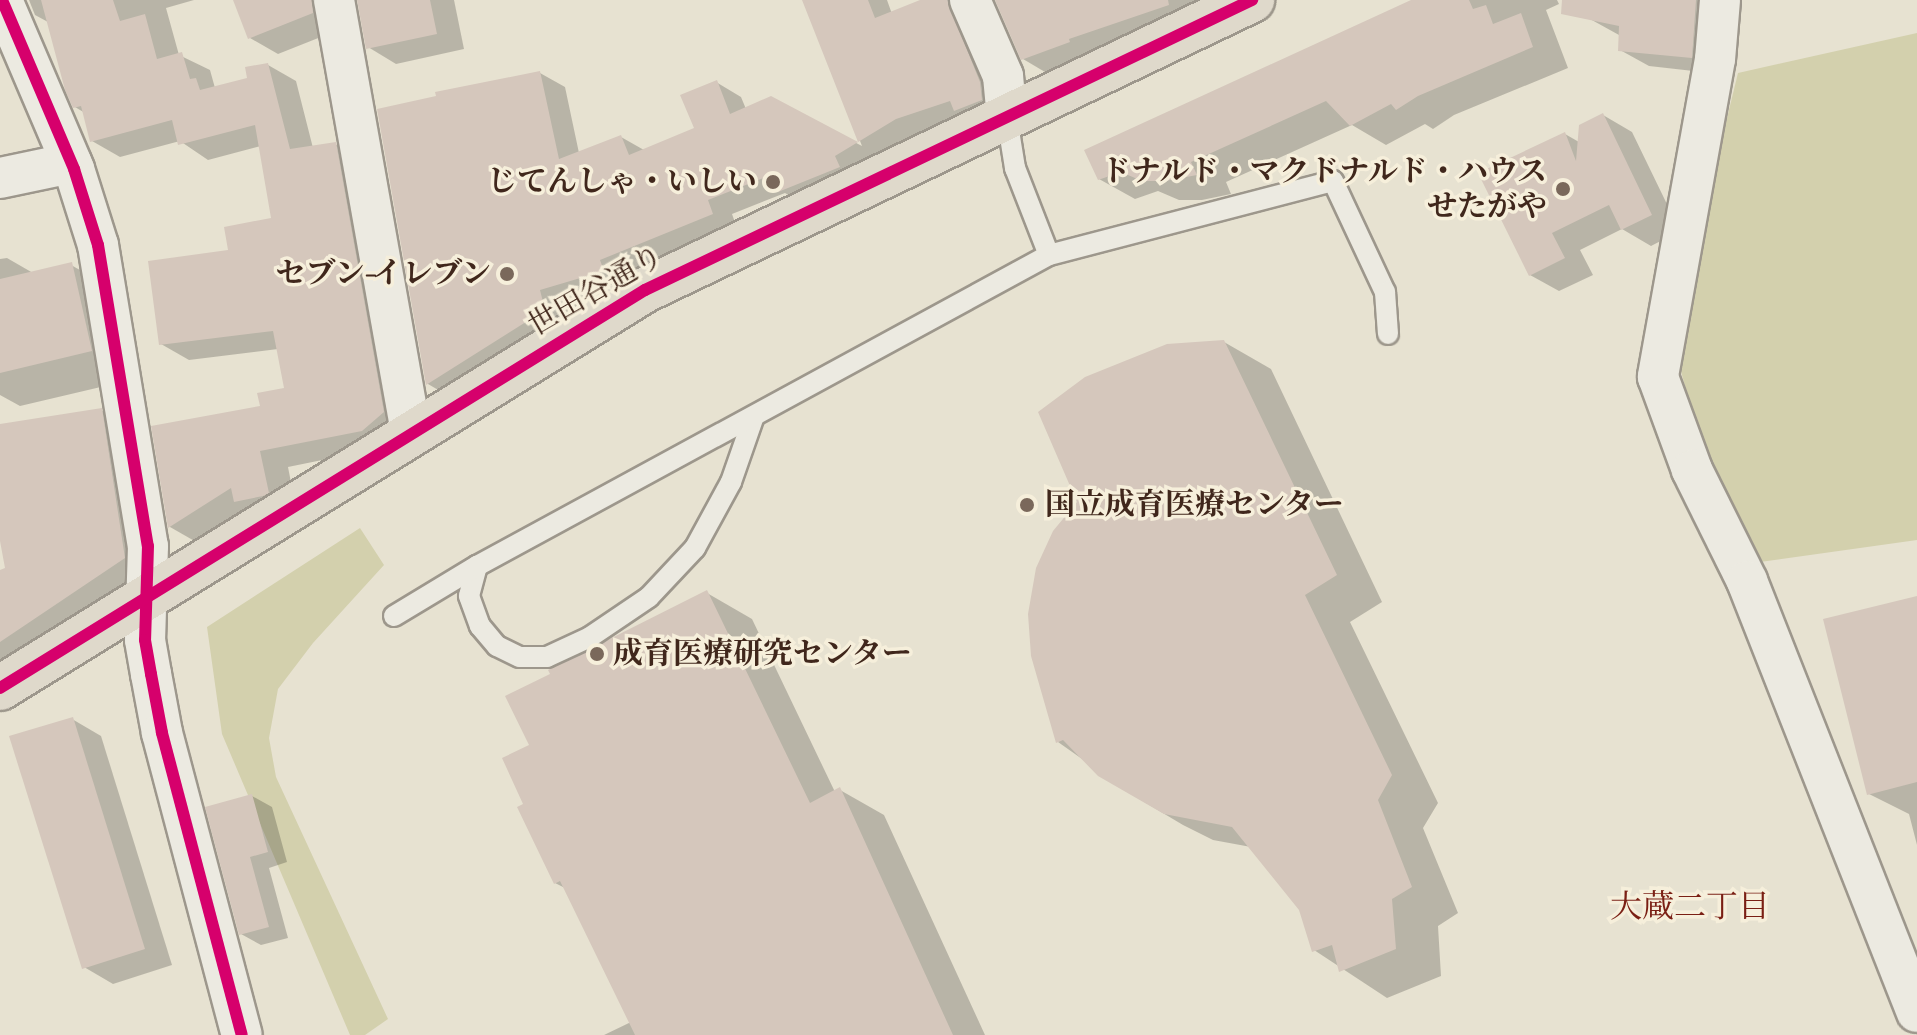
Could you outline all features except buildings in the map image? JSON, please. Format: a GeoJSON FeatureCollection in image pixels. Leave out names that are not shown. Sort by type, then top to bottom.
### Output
{"type":"FeatureCollection","features":[{"type":"Feature","properties":{"kind":"main road","name":"世田谷通り"},"geometry":{"type":"LineString","coordinates":[[0,688],[645,290],[1252,0]]}},
{"type":"Feature","properties":{"kind":"street"},"geometry":{"type":"LineString","coordinates":[[2,0],[71,163],[100,260],[148,546],[145,640],[162,733],[242,1035]]}},
{"type":"Feature","properties":{"kind":"street"},"geometry":{"type":"LineString","coordinates":[[334,0],[411,433]]}},
{"type":"Feature","properties":{"kind":"street"},"geometry":{"type":"LineString","coordinates":[[970,0],[1003,76],[1007,118]]}},
{"type":"Feature","properties":{"kind":"street"},"geometry":{"type":"LineString","coordinates":[[1720,0],[1715,59],[1658,377],[1692,470],[1747,581],[1917,1012]]}},
{"type":"Feature","properties":{"kind":"street"},"geometry":{"type":"LineString","coordinates":[[0,178],[71,163]]}},
{"type":"Feature","properties":{"kind":"lane"},"geometry":{"type":"LineString","coordinates":[[1007,118],[1015,168],[1049,255]]}},
{"type":"Feature","properties":{"kind":"lane"},"geometry":{"type":"LineString","coordinates":[[394,616],[477,566],[753,419],[1049,255],[1333,181],[1385,292],[1388,334]]}},
{"type":"Feature","properties":{"kind":"lane"},"geometry":{"type":"LineString","coordinates":[[477,566],[469,596],[480,626],[497,646],[520,657],[547,657],[590,637],[649,597],[695,548],[731,482],[753,419]]}},
{"type":"Feature","properties":{"kind":"shaded area"},"geometry":{"type":"Polygon","coordinates":[[[1917,33],[1917,540],[1760,562],[1706,463],[1679,364],[1696,245],[1738,73],[1917,33]]]}},
{"type":"Feature","properties":{"kind":"shaded area"},"geometry":{"type":"Polygon","coordinates":[[[360,528],[384,565],[313,643],[278,689],[269,738],[276,777],[388,1019],[365,1035],[350,1035],[222,734],[207,627],[360,528]]]}},
{"type":"Feature","properties":{"kind":"cycle path"},"geometry":{"type":"LineString","coordinates":[[2,0],[74,169],[98,245],[148,546],[145,640],[151,674],[162,733],[242,1035]]}},
{"type":"Feature","properties":{"kind":"cycle path"},"geometry":{"type":"LineString","coordinates":[[0,688],[645,290],[1252,0]]}},
{"type":"Feature","properties":{"kind":"place","name":"じてんしゃ・いしい"},"geometry":{"type":"Point","coordinates":[773,182]}},
{"type":"Feature","properties":{"kind":"place","name":"ドナルド・マクドナルド・ハウス せたがや"},"geometry":{"type":"Point","coordinates":[1563,189]}},
{"type":"Feature","properties":{"kind":"place","name":"セブン-イレブン"},"geometry":{"type":"Point","coordinates":[507,274]}},
{"type":"Feature","properties":{"kind":"place","name":"国立成育医療センター"},"geometry":{"type":"Point","coordinates":[1027,505]}},
{"type":"Feature","properties":{"kind":"place","name":"成育医療研究センター"},"geometry":{"type":"Point","coordinates":[597,654]}},
{"type":"Feature","properties":{"kind":"district","name":"大蔵二丁目"},"geometry":{"type":"Point","coordinates":[1690,907]}}]}
